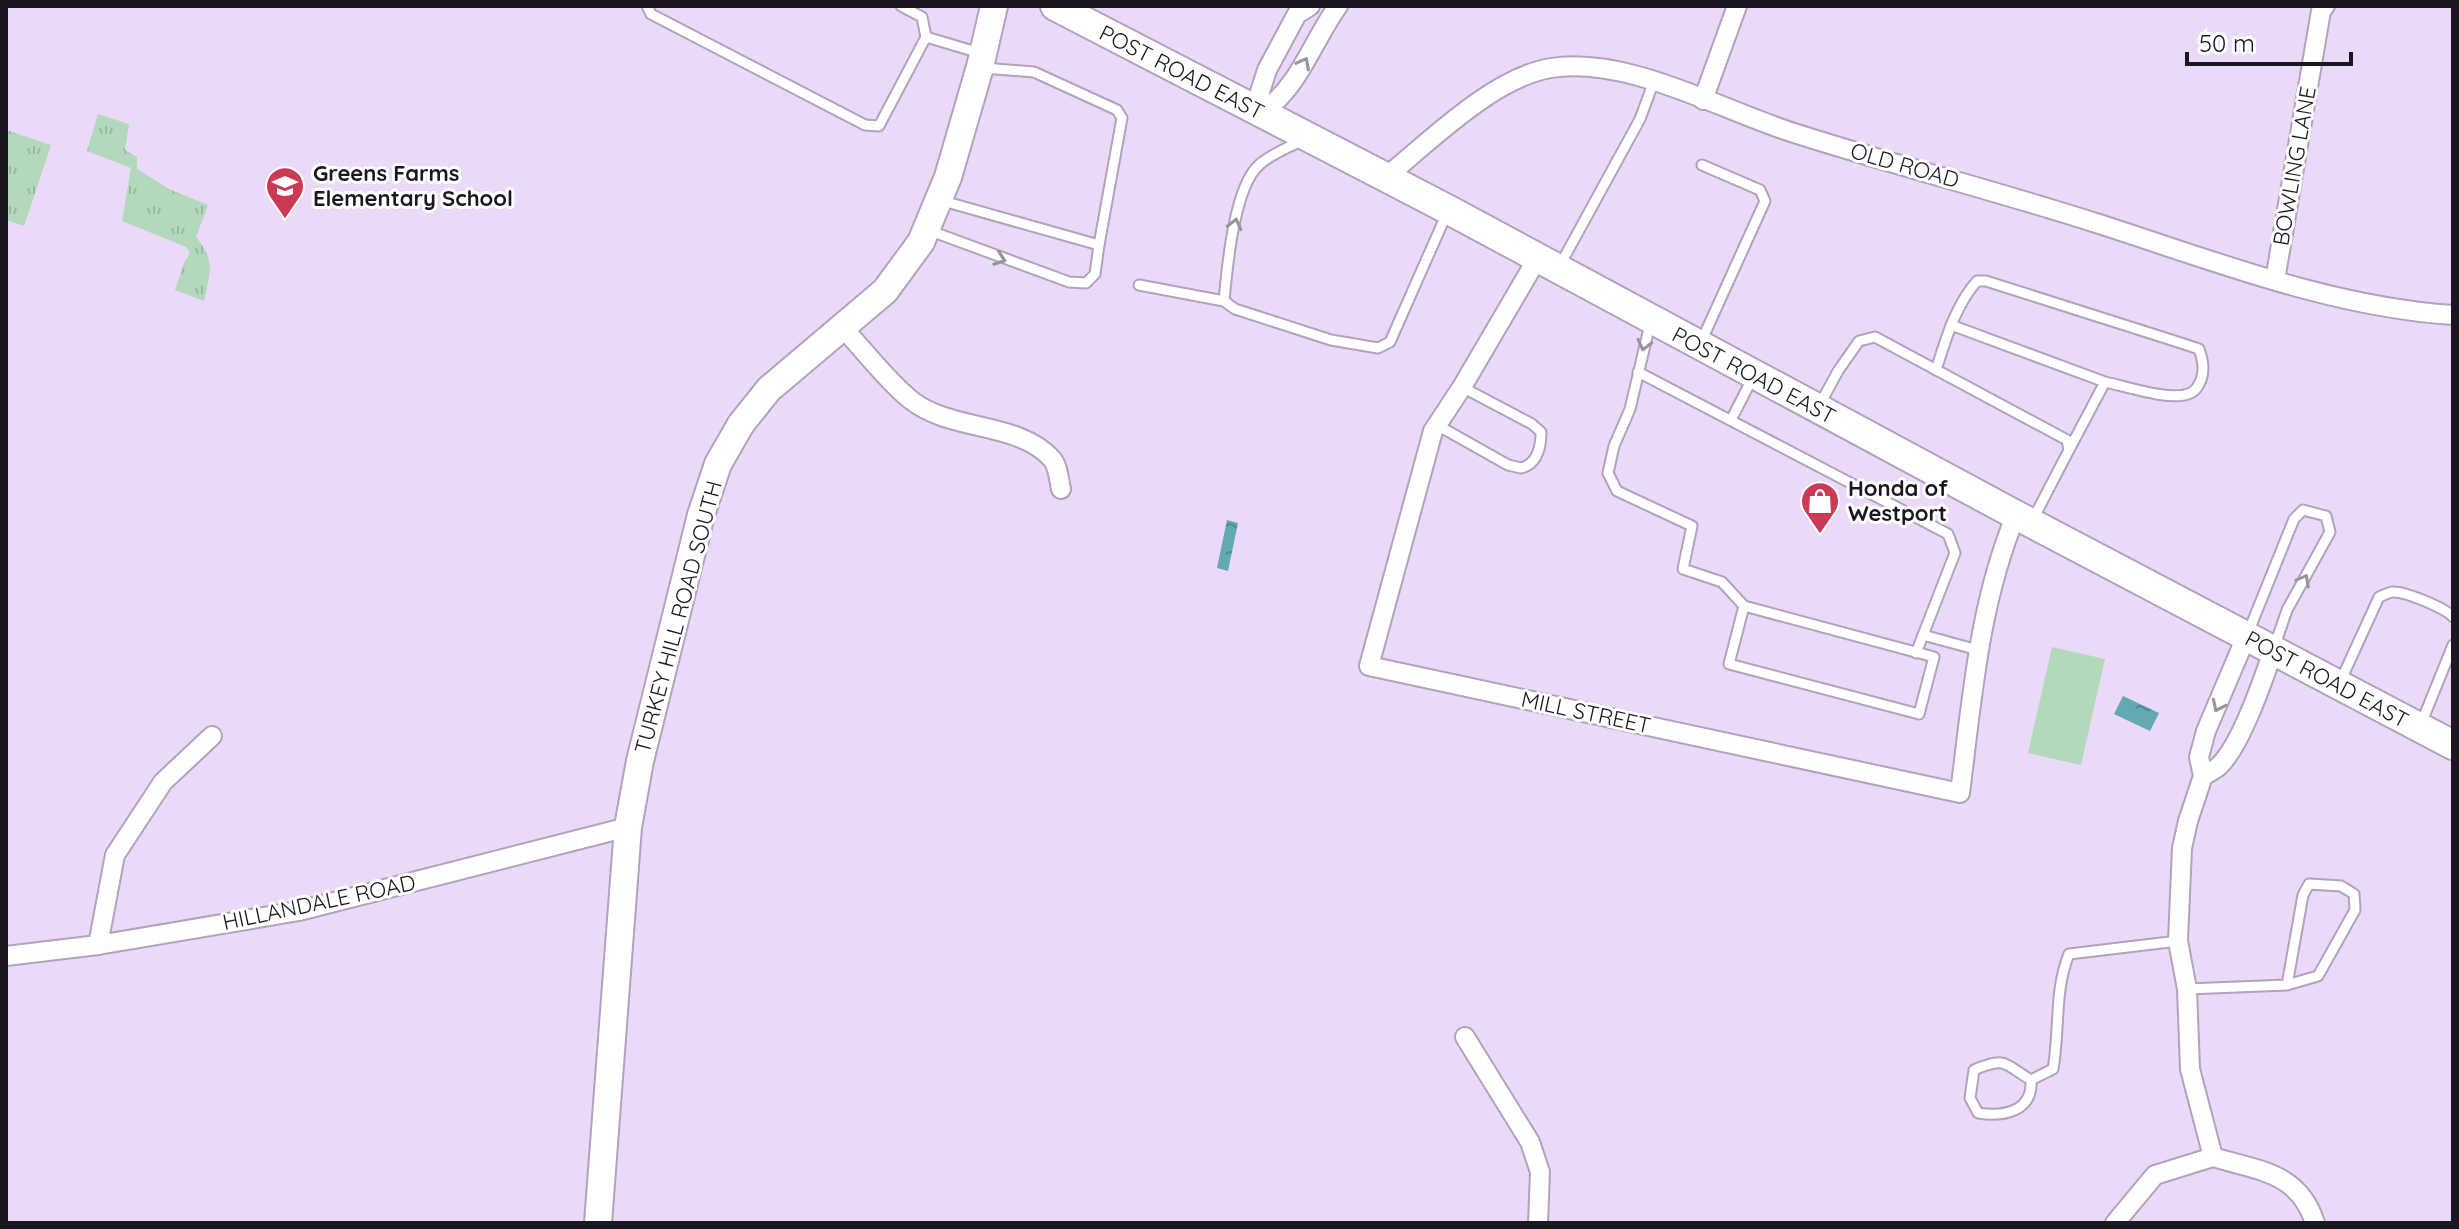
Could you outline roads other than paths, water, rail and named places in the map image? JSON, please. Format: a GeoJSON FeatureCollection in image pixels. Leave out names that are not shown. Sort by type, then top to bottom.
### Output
{"type":"FeatureCollection","features":[{"type":"Feature","properties":{"kind":"main road","name":"POST ROAD EAST"},"geometry":{"type":"LineString","coordinates":[[1055,6],[1449,210],[2023,519],[2453,745]]}},
{"type":"Feature","properties":{"kind":"street","name":"TURKEY HILL ROAD SOUTH"},"geometry":{"type":"LineString","coordinates":[[598,1223],[628,827],[640,761],[693,546],[718,464],[741,424],[769,389],[876,300],[901,273],[928,230],[982,60],[994,6]]}},
{"type":"Feature","properties":{"kind":"street"},"geometry":{"type":"LineString","coordinates":[[1261,113],[1260,92],[1267,70],[1297,14],[1310,6]]}},
{"type":"Feature","properties":{"kind":"street"},"geometry":{"type":"LineString","coordinates":[[1261,113],[1278,102],[1292,85],[1321,29],[1338,6]]}},
{"type":"Feature","properties":{"kind":"street"},"geometry":{"type":"LineString","coordinates":[[1703,100],[1737,6]]}},
{"type":"Feature","properties":{"kind":"street","name":"BOWLING LANE"},"geometry":{"type":"LineString","coordinates":[[2275,280],[2321,11],[2325,6]]}},
{"type":"Feature","properties":{"kind":"street","name":"OLD ROAD"},"geometry":{"type":"LineString","coordinates":[[1386,177],[1485,98],[1530,74],[1563,66],[1596,67],[1654,81],[1794,133],[2027,201],[2275,280],[2388,307],[2453,315]]}},
{"type":"Feature","properties":{"kind":"street","name":"MILL STREET"},"geometry":{"type":"LineString","coordinates":[[1548,264],[1433,431],[1369,666],[1960,793],[1978,650],[1994,580],[2023,519]]}},
{"type":"Feature","properties":{"kind":"street"},"geometry":{"type":"LineString","coordinates":[[843,328],[911,400],[944,419],[1031,443],[1055,461],[1061,489]]}},
{"type":"Feature","properties":{"kind":"street"},"geometry":{"type":"LineString","coordinates":[[2213,1157],[2190,1069],[2187,989],[2178,941],[2182,848],[2203,776],[2199,757],[2206,731],[2246,637]]}},
{"type":"Feature","properties":{"kind":"street"},"geometry":{"type":"LineString","coordinates":[[2203,776],[2219,766],[2230,751],[2256,698],[2273,651]]}},
{"type":"Feature","properties":{"kind":"street"},"geometry":{"type":"LineString","coordinates":[[98,945],[115,855],[163,782],[212,736]]}},
{"type":"Feature","properties":{"kind":"street","name":"HILLANDALE ROAD"},"geometry":{"type":"LineString","coordinates":[[6,956],[98,945],[299,911],[628,827]]}},
{"type":"Feature","properties":{"kind":"street"},"geometry":{"type":"LineString","coordinates":[[1465,1037],[1530,1142],[1540,1172],[1538,1223]]}},
{"type":"Feature","properties":{"kind":"street"},"geometry":{"type":"LineString","coordinates":[[2115,1223],[2155,1175],[2213,1157],[2287,1181],[2309,1202],[2315,1223]]}},
{"type":"Feature","properties":{"kind":"lane"},"geometry":{"type":"LineString","coordinates":[[647,6],[651,14],[865,125],[879,126],[926,37],[922,17],[901,6]]}},
{"type":"Feature","properties":{"kind":"lane"},"geometry":{"type":"LineString","coordinates":[[926,37],[982,60],[1034,72],[1117,110],[1122,118],[1095,274],[1086,283],[1069,282],[928,230]]}},
{"type":"Feature","properties":{"kind":"lane"},"geometry":{"type":"LineString","coordinates":[[1548,264],[1640,119],[1654,81]]}},
{"type":"Feature","properties":{"kind":"lane"},"geometry":{"type":"LineString","coordinates":[[1224,301],[1233,234],[1248,180],[1259,165],[1308,137]]}},
{"type":"Feature","properties":{"kind":"lane"},"geometry":{"type":"LineString","coordinates":[[1699,345],[1765,201],[1760,190],[1702,165]]}},
{"type":"Feature","properties":{"kind":"lane"},"geometry":{"type":"LineString","coordinates":[[940,200],[1099,245]]}},
{"type":"Feature","properties":{"kind":"lane"},"geometry":{"type":"LineString","coordinates":[[1139,285],[1224,301],[1235,309],[1331,340],[1378,348],[1390,342],[1449,210]]}},
{"type":"Feature","properties":{"kind":"lane"},"geometry":{"type":"LineString","coordinates":[[1936,370],[1951,325],[1968,291],[1977,281],[1986,281],[2199,349],[2203,376],[2196,390],[2186,396],[2164,395],[2105,382],[1951,325]]}},
{"type":"Feature","properties":{"kind":"lane"},"geometry":{"type":"LineString","coordinates":[[1651,319],[1630,409],[1614,446],[1608,473],[1617,491],[1692,526],[1683,569],[1722,582],[1744,606],[1934,657],[1919,714],[1729,664],[1744,606]]}},
{"type":"Feature","properties":{"kind":"lane"},"geometry":{"type":"LineString","coordinates":[[1818,409],[1838,371],[1859,341],[1875,337],[2067,440],[2069,450]]}},
{"type":"Feature","properties":{"kind":"lane"},"geometry":{"type":"LineString","coordinates":[[1638,372],[1948,534],[1955,553],[1916,653]]}},
{"type":"Feature","properties":{"kind":"lane"},"geometry":{"type":"LineString","coordinates":[[1731,420],[1755,374]]}},
{"type":"Feature","properties":{"kind":"lane"},"geometry":{"type":"LineString","coordinates":[[2023,519],[2069,450],[2105,382]]}},
{"type":"Feature","properties":{"kind":"lane"},"geometry":{"type":"LineString","coordinates":[[1437,425],[1508,465],[1521,468],[1534,461],[1541,432],[1532,424],[1462,387]]}},
{"type":"Feature","properties":{"kind":"lane"},"geometry":{"type":"LineString","coordinates":[[2246,637],[2294,519],[2303,510],[2326,516],[2330,532],[2287,610],[2273,651]]}},
{"type":"Feature","properties":{"kind":"lane"},"geometry":{"type":"LineString","coordinates":[[2338,685],[2379,597],[2389,592],[2400,593],[2447,610],[2453,617]]}},
{"type":"Feature","properties":{"kind":"lane"},"geometry":{"type":"LineString","coordinates":[[1923,635],[1978,650]]}},
{"type":"Feature","properties":{"kind":"lane"},"geometry":{"type":"LineString","coordinates":[[2419,728],[2453,645]]}},
{"type":"Feature","properties":{"kind":"lane"},"geometry":{"type":"LineString","coordinates":[[2187,989],[2287,985],[2318,976],[2355,910],[2354,894],[2341,886],[2309,884],[2303,895],[2287,985]]}},
{"type":"Feature","properties":{"kind":"lane"},"geometry":{"type":"LineString","coordinates":[[2031,1080],[2053,1069],[2058,1042],[2058,994],[2069,954],[2178,941]]}},
{"type":"Feature","properties":{"kind":"lane"},"geometry":{"type":"LineString","coordinates":[[1990,1063],[2007,1063],[2031,1080],[2031,1091],[2024,1105],[2010,1113],[1978,1113],[1970,1098],[1974,1070],[1990,1063]]}},
{"type":"Feature","properties":{"kind":"water"},"geometry":{"type":"Polygon","coordinates":[[[1227,520],[1238,523],[1228,571],[1217,568],[1227,520]]]}},
{"type":"Feature","properties":{"kind":"water"},"geometry":{"type":"Polygon","coordinates":[[[2123,696],[2159,713],[2150,731],[2114,714],[2123,696]]]}},
{"type":"Feature","properties":{"kind":"place","name":"Greens Farms Elementary School"},"geometry":{"type":"Point","coordinates":[285,220]}},
{"type":"Feature","properties":{"kind":"place","name":"Honda of Westport"},"geometry":{"type":"Point","coordinates":[1820,535]}}]}
